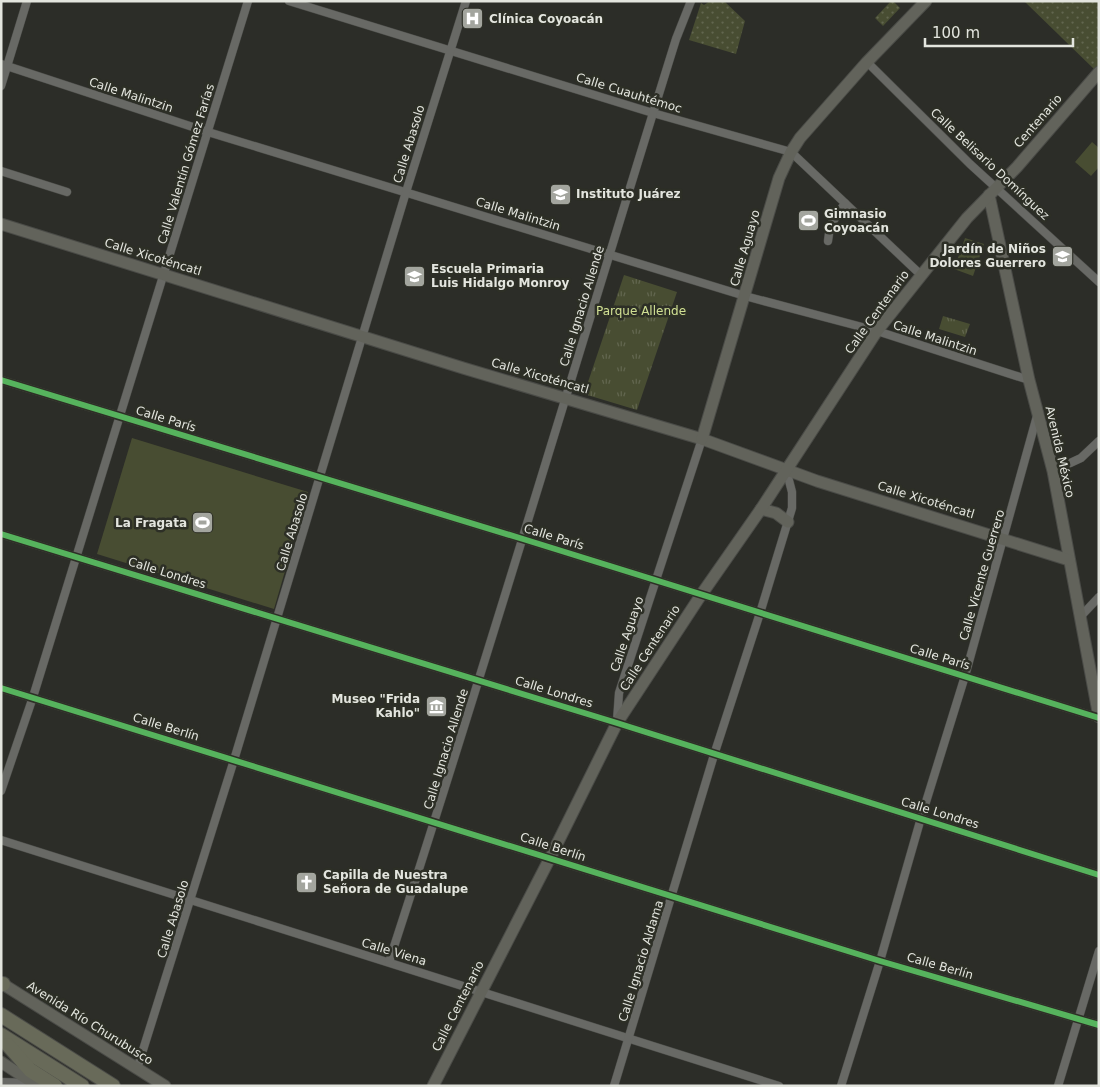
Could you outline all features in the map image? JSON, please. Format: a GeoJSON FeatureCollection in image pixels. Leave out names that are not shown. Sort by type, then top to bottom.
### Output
{"type":"FeatureCollection","features":[{"type":"Feature","properties":{"kind":"highway"},"geometry":{"type":"LineString","coordinates":[[1,1015],[113,1086]]}},
{"type":"Feature","properties":{"kind":"highway"},"geometry":{"type":"LineString","coordinates":[[1,1035],[30,1070],[55,1086]]}},
{"type":"Feature","properties":{"kind":"highway"},"geometry":{"type":"LineString","coordinates":[[1,1035],[82,1086]]}},
{"type":"Feature","properties":{"kind":"street"},"geometry":{"type":"LineString","coordinates":[[1,86],[4,65],[27,1]]}},
{"type":"Feature","properties":{"kind":"street","name":"Calle Valentín Gómez Farías"},"geometry":{"type":"LineString","coordinates":[[1,790],[33,697],[248,1]]}},
{"type":"Feature","properties":{"kind":"street","name":"Calle Cuauhtémoc"},"geometry":{"type":"LineString","coordinates":[[290,1],[653,113],[791,152],[921,275]]}},
{"type":"Feature","properties":{"kind":"street","name":"Calle Abasolo"},"geometry":{"type":"LineString","coordinates":[[137,1069],[234,760],[406,192],[466,1]]}},
{"type":"Feature","properties":{"kind":"street","name":"Calle Ignacio Allende"},"geometry":{"type":"LineString","coordinates":[[389,962],[435,822],[523,539],[676,39],[691,1]]}},
{"type":"Feature","properties":{"kind":"street","name":"Calle Aguayo"},"geometry":{"type":"LineString","coordinates":[[617,724],[619,693],[702,439],[746,296],[779,178],[800,138],[867,62],[926,1]]}},
{"type":"Feature","properties":{"kind":"street","name":"Calle Belisario Domínguez"},"geometry":{"type":"LineString","coordinates":[[867,62],[970,164],[993,191],[1099,282]]}},
{"type":"Feature","properties":{"kind":"street","name":"Calle Malintzin"},"geometry":{"type":"LineString","coordinates":[[4,65],[208,132],[746,296],[877,331],[1029,380]]}},
{"type":"Feature","properties":{"kind":"street","name":"Centenario"},"geometry":{"type":"LineString","coordinates":[[993,191],[1099,72]]}},
{"type":"Feature","properties":{"kind":"street"},"geometry":{"type":"LineString","coordinates":[[1,171],[67,192]]}},
{"type":"Feature","properties":{"kind":"street","name":"Calle Centenario"},"geometry":{"type":"LineString","coordinates":[[432,1086],[617,724],[877,331],[968,218],[993,191]]}},
{"type":"Feature","properties":{"kind":"street","name":"Avenida México"},"geometry":{"type":"LineString","coordinates":[[993,191],[1029,380],[1053,471],[1099,717]]}},
{"type":"Feature","properties":{"kind":"street"},"geometry":{"type":"LineString","coordinates":[[828,242],[830,226],[846,202]]}},
{"type":"Feature","properties":{"kind":"street","name":"Calle Xicoténcatl"},"geometry":{"type":"LineString","coordinates":[[1,224],[702,439],[826,484],[1069,560]]}},
{"type":"Feature","properties":{"kind":"street","name":"Calle París"},"geometry":{"type":"LineString","coordinates":[[1,380],[1099,717]]}},
{"type":"Feature","properties":{"kind":"street","name":"Calle Vicente Guerrero"},"geometry":{"type":"LineString","coordinates":[[841,1086],[965,676],[1037,414]]}},
{"type":"Feature","properties":{"kind":"street"},"geometry":{"type":"LineString","coordinates":[[1053,471],[1080,458],[1099,441]]}},
{"type":"Feature","properties":{"kind":"street","name":"Calle Ignacio Aldama"},"geometry":{"type":"LineString","coordinates":[[614,1086],[673,896],[714,755],[792,508],[792,492],[786,469]]}},
{"type":"Feature","properties":{"kind":"street"},"geometry":{"type":"LineString","coordinates":[[761,509],[776,512],[788,522]]}},
{"type":"Feature","properties":{"kind":"street","name":"Calle Londres"},"geometry":{"type":"LineString","coordinates":[[1,534],[921,818],[1099,875]]}},
{"type":"Feature","properties":{"kind":"street"},"geometry":{"type":"LineString","coordinates":[[1081,616],[1099,597]]}},
{"type":"Feature","properties":{"kind":"street","name":"Calle Berlín"},"geometry":{"type":"LineString","coordinates":[[1,688],[880,961],[1099,1025]]}},
{"type":"Feature","properties":{"kind":"street","name":"Calle Viena"},"geometry":{"type":"LineString","coordinates":[[1,840],[779,1086]]}},
{"type":"Feature","properties":{"kind":"street"},"geometry":{"type":"LineString","coordinates":[[1058,1086],[1099,951]]}},
{"type":"Feature","properties":{"kind":"street","name":"Avenida Río Churubusco"},"geometry":{"type":"LineString","coordinates":[[2,983],[165,1086]]}},
{"type":"Feature","properties":{"kind":"street"},"geometry":{"type":"LineString","coordinates":[[1,1062],[36,1085]]}},
{"type":"Feature","properties":{"kind":"street"},"geometry":{"type":"LineString","coordinates":[[1,1082],[36,1085]]}},
{"type":"Feature","properties":{"kind":"green space"},"geometry":{"type":"Polygon","coordinates":[[[710,1],[724,1],[745,21],[736,54],[689,40],[701,3],[704,5],[710,1]]]}},
{"type":"Feature","properties":{"kind":"green space"},"geometry":{"type":"Polygon","coordinates":[[[891,1],[900,8],[883,26],[875,18],[891,1]]]}},
{"type":"Feature","properties":{"kind":"green space"},"geometry":{"type":"Polygon","coordinates":[[[1024,1],[1099,1],[1099,67],[1096,71],[1024,1]]]}},
{"type":"Feature","properties":{"kind":"green space"},"geometry":{"type":"Polygon","coordinates":[[[1092,142],[1099,148],[1099,167],[1091,176],[1075,162],[1092,142]]]}},
{"type":"Feature","properties":{"kind":"green space"},"geometry":{"type":"Polygon","coordinates":[[[965,238],[984,244],[973,276],[954,269],[965,238]]]}},
{"type":"Feature","properties":{"kind":"green space","name":"Parque Allende"},"geometry":{"type":"Polygon","coordinates":[[[624,275],[677,292],[637,410],[584,394],[624,275]]]}},
{"type":"Feature","properties":{"kind":"green space"},"geometry":{"type":"Polygon","coordinates":[[[943,316],[970,324],[965,337],[939,329],[943,316]]]}},
{"type":"Feature","properties":{"kind":"green space","name":"La Fragata"},"geometry":{"type":"Polygon","coordinates":[[[132,438],[308,492],[274,609],[97,554],[132,438]]]}},
{"type":"Feature","properties":{"kind":"cycle path"},"geometry":{"type":"LineString","coordinates":[[1,380],[523,539],[1099,718]]}},
{"type":"Feature","properties":{"kind":"cycle path"},"geometry":{"type":"LineString","coordinates":[[1,534],[617,723],[1099,875]]}},
{"type":"Feature","properties":{"kind":"cycle path"},"geometry":{"type":"LineString","coordinates":[[1,688],[880,961],[1099,1025]]}},
{"type":"Feature","properties":{"kind":"place","name":"Clínica Coyoacán"},"geometry":{"type":"Point","coordinates":[473,19]}},
{"type":"Feature","properties":{"kind":"place","name":"Instituto Juárez"},"geometry":{"type":"Point","coordinates":[560,194]}},
{"type":"Feature","properties":{"kind":"place","name":"Gimnasio Coyoacán"},"geometry":{"type":"Point","coordinates":[808,221]}},
{"type":"Feature","properties":{"kind":"place","name":"Jardín de Niños Dolores Guerrero"},"geometry":{"type":"Point","coordinates":[1062,256]}},
{"type":"Feature","properties":{"kind":"place","name":"Escuela Primaria Luis Hidalgo Monroy"},"geometry":{"type":"Point","coordinates":[415,276]}},
{"type":"Feature","properties":{"kind":"place","name":"La Fragata"},"geometry":{"type":"Point","coordinates":[203,523]}},
{"type":"Feature","properties":{"kind":"place","name":"Museo \"Frida Kahlo\""},"geometry":{"type":"Point","coordinates":[436,706]}},
{"type":"Feature","properties":{"kind":"place","name":"Capilla de Nuestra Señora de Guadalupe"},"geometry":{"type":"Point","coordinates":[307,882]}}]}
